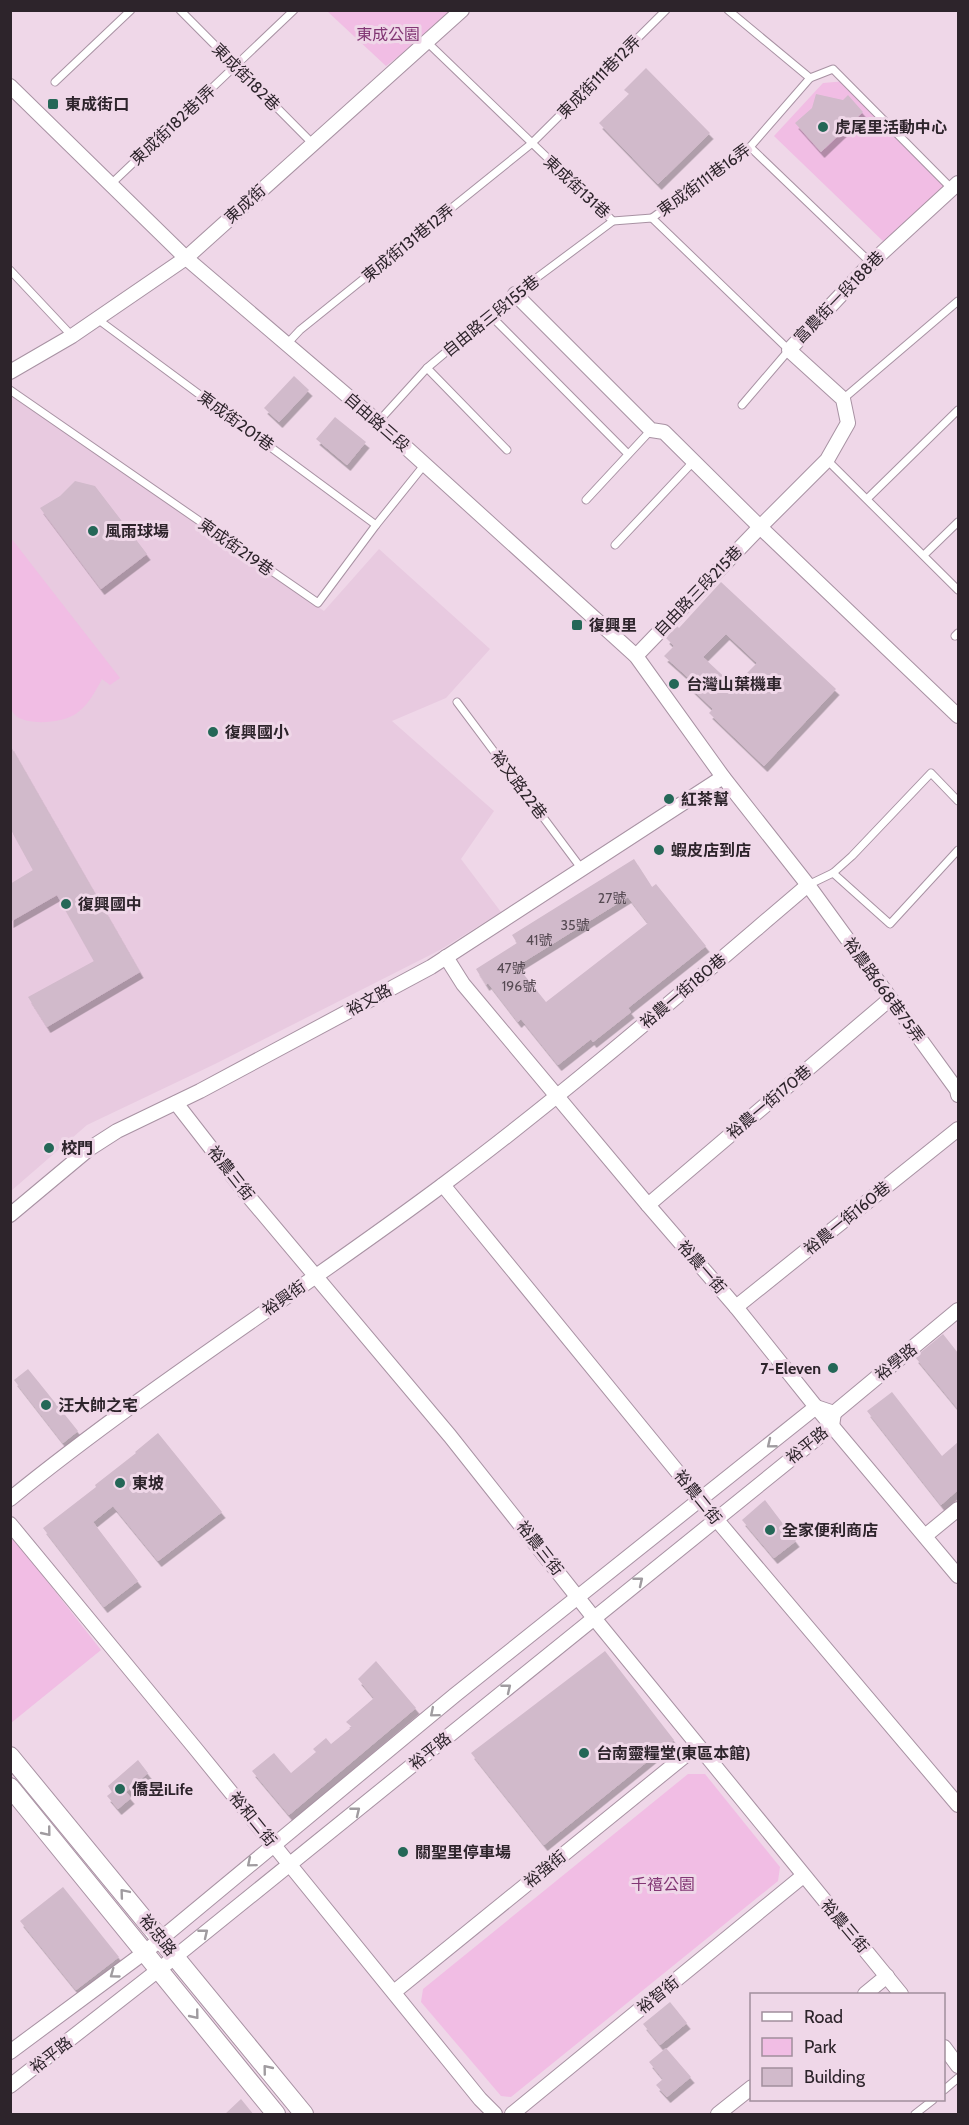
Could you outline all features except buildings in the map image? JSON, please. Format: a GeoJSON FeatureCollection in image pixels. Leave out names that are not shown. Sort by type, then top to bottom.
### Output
{"type":"FeatureCollection","features":[{"type":"Feature","properties":{"kind":"street","name":"東成街"},"geometry":{"type":"LineString","coordinates":[[10,372],[72,336],[186,258],[312,143],[428,43],[462,10]]}},
{"type":"Feature","properties":{"kind":"street","name":"自由路三段"},"geometry":{"type":"LineString","coordinates":[[10,86],[186,258],[378,422],[636,656],[723,777]]}},
{"type":"Feature","properties":{"kind":"street","name":"富農街一段188巷"},"geometry":{"type":"LineString","coordinates":[[843,399],[789,350],[871,263],[955,186]]}},
{"type":"Feature","properties":{"kind":"street"},"geometry":{"type":"LineString","coordinates":[[515,294],[651,430],[664,432],[759,527],[958,716]]}},
{"type":"Feature","properties":{"kind":"street"},"geometry":{"type":"LineString","coordinates":[[759,527],[827,460],[848,423],[843,399]]}},
{"type":"Feature","properties":{"kind":"street","name":"自由路三段215巷"},"geometry":{"type":"LineString","coordinates":[[636,656],[759,527]]}},
{"type":"Feature","properties":{"kind":"street","name":"裕文路"},"geometry":{"type":"LineString","coordinates":[[10,1215],[89,1149],[117,1131],[176,1103],[400,984],[446,957],[723,777]]}},
{"type":"Feature","properties":{"kind":"street","name":"裕農路668巷75弄"},"geometry":{"type":"LineString","coordinates":[[723,777],[807,885],[957,1090],[958,1095]]}},
{"type":"Feature","properties":{"kind":"street","name":"裕農一街180巷"},"geometry":{"type":"LineString","coordinates":[[558,1097],[807,885]]}},
{"type":"Feature","properties":{"kind":"street","name":"裕農一街"},"geometry":{"type":"LineString","coordinates":[[446,957],[463,984],[736,1307],[816,1407]]}},
{"type":"Feature","properties":{"kind":"street","name":"裕農一街170巷"},"geometry":{"type":"LineString","coordinates":[[648,1205],[890,999]]}},
{"type":"Feature","properties":{"kind":"street","name":"裕興街"},"geometry":{"type":"LineString","coordinates":[[10,1499],[63,1456],[146,1395],[443,1185],[558,1097]]}},
{"type":"Feature","properties":{"kind":"street","name":"裕農三街"},"geometry":{"type":"LineString","coordinates":[[176,1103],[249,1197],[450,1436],[697,1746],[899,1993]]}},
{"type":"Feature","properties":{"kind":"street","name":"裕農一街160巷"},"geometry":{"type":"LineString","coordinates":[[736,1307],[958,1129]]}},
{"type":"Feature","properties":{"kind":"street","name":"裕農二街"},"geometry":{"type":"LineString","coordinates":[[443,1185],[716,1519],[958,1805]]}},
{"type":"Feature","properties":{"kind":"street","name":"裕學路"},"geometry":{"type":"LineString","coordinates":[[833,1419],[958,1310]]}},
{"type":"Feature","properties":{"kind":"street","name":"裕平路"},"geometry":{"type":"LineString","coordinates":[[10,2052],[145,1952],[446,1702],[816,1407],[833,1419],[716,1519],[594,1618],[175,1957],[10,2086]]}},
{"type":"Feature","properties":{"kind":"street"},"geometry":{"type":"LineString","coordinates":[[833,1419],[958,1576]]}},
{"type":"Feature","properties":{"kind":"street"},"geometry":{"type":"LineString","coordinates":[[925,1536],[958,1509]]}},
{"type":"Feature","properties":{"kind":"street","name":"裕和二街"},"geometry":{"type":"LineString","coordinates":[[10,1524],[495,2115]]}},
{"type":"Feature","properties":{"kind":"street","name":"裕強街"},"geometry":{"type":"LineString","coordinates":[[394,1992],[697,1746]]}},
{"type":"Feature","properties":{"kind":"street","name":"裕忠路"},"geometry":{"type":"LineString","coordinates":[[10,1756],[304,2115]]}},
{"type":"Feature","properties":{"kind":"street","name":"裕忠路"},"geometry":{"type":"LineString","coordinates":[[10,1787],[276,2115]]}},
{"type":"Feature","properties":{"kind":"street","name":"裕智街"},"geometry":{"type":"LineString","coordinates":[[512,2115],[803,1876]]}},
{"type":"Feature","properties":{"kind":"street"},"geometry":{"type":"LineString","coordinates":[[867,1993],[887,1977]]}},
{"type":"Feature","properties":{"kind":"street"},"geometry":{"type":"LineString","coordinates":[[945,2048],[958,2066]]}},
{"type":"Feature","properties":{"kind":"street"},"geometry":{"type":"LineString","coordinates":[[718,2115],[750,2089]]}},
{"type":"Feature","properties":{"kind":"lane"},"geometry":{"type":"LineString","coordinates":[[55,82],[131,10]]}},
{"type":"Feature","properties":{"kind":"lane","name":"東成街182巷"},"geometry":{"type":"LineString","coordinates":[[180,10],[312,143]]}},
{"type":"Feature","properties":{"kind":"lane","name":"東成街182巷1弄"},"geometry":{"type":"LineString","coordinates":[[110,185],[294,10]]}},
{"type":"Feature","properties":{"kind":"lane","name":"東成街111巷12弄"},"geometry":{"type":"LineString","coordinates":[[531,144],[666,10]]}},
{"type":"Feature","properties":{"kind":"lane"},"geometry":{"type":"LineString","coordinates":[[728,10],[810,78]]}},
{"type":"Feature","properties":{"kind":"lane","name":"東成街131巷"},"geometry":{"type":"LineString","coordinates":[[428,43],[613,221],[652,218]]}},
{"type":"Feature","properties":{"kind":"lane","name":"東成街111巷16弄"},"geometry":{"type":"LineString","coordinates":[[652,218],[750,147],[810,78],[833,69],[955,186]]}},
{"type":"Feature","properties":{"kind":"lane","name":"東成街131巷12弄"},"geometry":{"type":"LineString","coordinates":[[286,345],[300,330],[531,144]]}},
{"type":"Feature","properties":{"kind":"lane"},"geometry":{"type":"LineString","coordinates":[[750,147],[871,263]]}},
{"type":"Feature","properties":{"kind":"lane"},"geometry":{"type":"LineString","coordinates":[[652,218],[789,350],[742,405]]}},
{"type":"Feature","properties":{"kind":"lane","name":"自由路三段155巷"},"geometry":{"type":"LineString","coordinates":[[378,422],[427,368],[515,294],[613,221]]}},
{"type":"Feature","properties":{"kind":"lane"},"geometry":{"type":"LineString","coordinates":[[10,270],[72,336]]}},
{"type":"Feature","properties":{"kind":"lane"},"geometry":{"type":"LineString","coordinates":[[843,399],[958,301]]}},
{"type":"Feature","properties":{"kind":"lane"},"geometry":{"type":"LineString","coordinates":[[490,315],[628,454]]}},
{"type":"Feature","properties":{"kind":"lane","name":"東成街201巷"},"geometry":{"type":"LineString","coordinates":[[96,318],[376,525]]}},
{"type":"Feature","properties":{"kind":"lane"},"geometry":{"type":"LineString","coordinates":[[427,368],[507,450]]}},
{"type":"Feature","properties":{"kind":"lane","name":"東成街219巷"},"geometry":{"type":"LineString","coordinates":[[10,390],[318,603],[425,464]]}},
{"type":"Feature","properties":{"kind":"lane"},"geometry":{"type":"LineString","coordinates":[[868,498],[958,410]]}},
{"type":"Feature","properties":{"kind":"lane"},"geometry":{"type":"LineString","coordinates":[[586,500],[651,430]]}},
{"type":"Feature","properties":{"kind":"lane"},"geometry":{"type":"LineString","coordinates":[[827,460],[868,498],[958,590]]}},
{"type":"Feature","properties":{"kind":"lane"},"geometry":{"type":"LineString","coordinates":[[615,544],[693,462]]}},
{"type":"Feature","properties":{"kind":"lane"},"geometry":{"type":"LineString","coordinates":[[924,555],[958,522]]}},
{"type":"Feature","properties":{"kind":"lane","name":"裕文路22巷"},"geometry":{"type":"LineString","coordinates":[[457,702],[581,868]]}},
{"type":"Feature","properties":{"kind":"lane"},"geometry":{"type":"LineString","coordinates":[[807,885],[833,873],[852,856],[931,773],[958,801]]}},
{"type":"Feature","properties":{"kind":"lane"},"geometry":{"type":"LineString","coordinates":[[833,873],[890,924],[958,850]]}},
{"type":"Feature","properties":{"kind":"lane"},"geometry":{"type":"LineString","coordinates":[[945,2089],[958,2078]]}},
{"type":"Feature","properties":{"kind":"lane"},"geometry":{"type":"LineString","coordinates":[[915,2115],[932,2101]]}},
{"type":"Feature","properties":{"kind":"shaded area","name":"復興國小"},"geometry":{"type":"Polygon","coordinates":[[[11,394],[324,611],[379,549],[490,649],[446,698],[392,721],[494,811],[461,859],[501,912],[440,950],[215,1064],[87,1125],[11,1191],[11,394]]]}},
{"type":"Feature","properties":{"kind":"green space","name":"東成公園"},"geometry":{"type":"Polygon","coordinates":[[[327,11],[457,11],[386,66],[327,11]]]}},
{"type":"Feature","properties":{"kind":"green space"},"geometry":{"type":"Polygon","coordinates":[[[846,81],[950,182],[886,244],[774,136],[823,83],[846,81]]]}},
{"type":"Feature","properties":{"kind":"green space"},"geometry":{"type":"Polygon","coordinates":[[[11,538],[120,678],[110,685],[102,679],[85,706],[64,719],[46,722],[29,721],[16,716],[11,708],[11,538]]]}},
{"type":"Feature","properties":{"kind":"green space"},"geometry":{"type":"Polygon","coordinates":[[[11,1535],[101,1650],[10,1723],[11,1535]]]}},
{"type":"Feature","properties":{"kind":"green space","name":"千禧公園"},"geometry":{"type":"Polygon","coordinates":[[[688,1774],[705,1774],[780,1867],[778,1881],[511,2097],[501,2096],[421,2002],[423,1989],[688,1774]]]}},
{"type":"Feature","properties":{"kind":"place","name":"東成街口"},"geometry":{"type":"Point","coordinates":[53,104]}},
{"type":"Feature","properties":{"kind":"place","name":"虎尾里活動中心"},"geometry":{"type":"Point","coordinates":[823,127]}},
{"type":"Feature","properties":{"kind":"place","name":"風雨球場"},"geometry":{"type":"Point","coordinates":[93,531]}},
{"type":"Feature","properties":{"kind":"place","name":"復興里"},"geometry":{"type":"Point","coordinates":[577,625]}},
{"type":"Feature","properties":{"kind":"place","name":"台灣山葉機車"},"geometry":{"type":"Point","coordinates":[674,684]}},
{"type":"Feature","properties":{"kind":"place","name":"復興國小"},"geometry":{"type":"Point","coordinates":[213,732]}},
{"type":"Feature","properties":{"kind":"place","name":"紅茶幫"},"geometry":{"type":"Point","coordinates":[669,799]}},
{"type":"Feature","properties":{"kind":"place","name":"蝦皮店到店"},"geometry":{"type":"Point","coordinates":[659,850]}},
{"type":"Feature","properties":{"kind":"place","name":"復興國中"},"geometry":{"type":"Point","coordinates":[66,904]}},
{"type":"Feature","properties":{"kind":"place","name":"校門"},"geometry":{"type":"Point","coordinates":[49,1148]}},
{"type":"Feature","properties":{"kind":"place","name":"7-Eleven"},"geometry":{"type":"Point","coordinates":[833,1368]}},
{"type":"Feature","properties":{"kind":"place","name":"汪大帥之宅"},"geometry":{"type":"Point","coordinates":[46,1405]}},
{"type":"Feature","properties":{"kind":"place","name":"東坡"},"geometry":{"type":"Point","coordinates":[120,1483]}},
{"type":"Feature","properties":{"kind":"place","name":"全家便利商店"},"geometry":{"type":"Point","coordinates":[770,1530]}},
{"type":"Feature","properties":{"kind":"place","name":"台南靈糧堂(東區本館)"},"geometry":{"type":"Point","coordinates":[584,1753]}},
{"type":"Feature","properties":{"kind":"place","name":"僑昱iLife"},"geometry":{"type":"Point","coordinates":[120,1789]}},
{"type":"Feature","properties":{"kind":"place","name":"關聖里停車場"},"geometry":{"type":"Point","coordinates":[403,1852]}}]}
